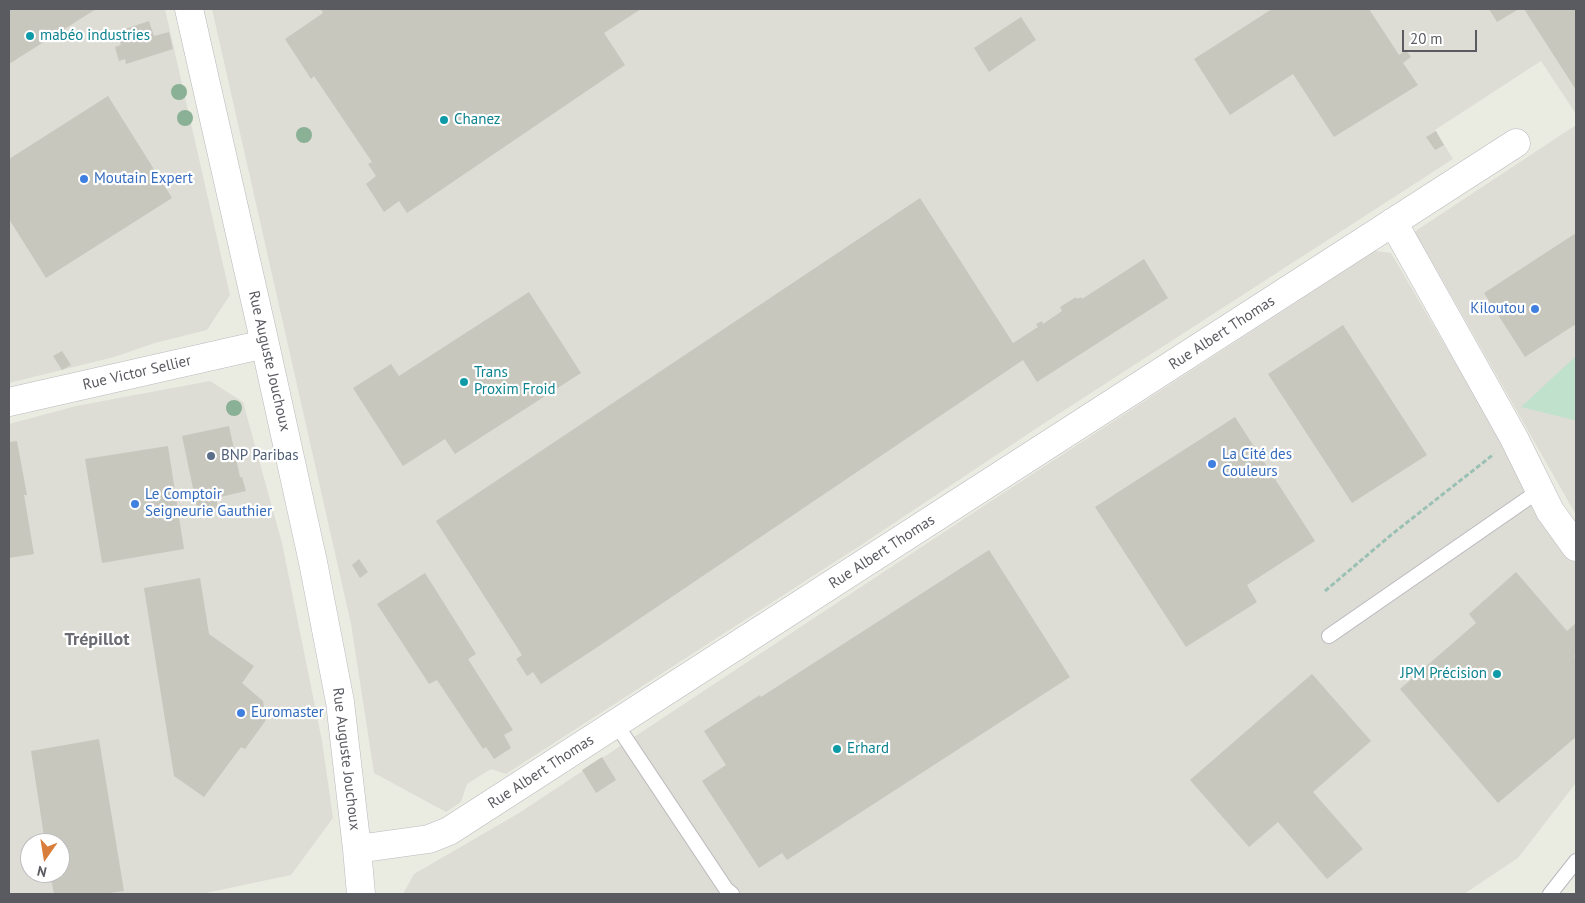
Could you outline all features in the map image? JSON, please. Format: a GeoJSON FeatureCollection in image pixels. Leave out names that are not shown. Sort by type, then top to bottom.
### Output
{"type":"FeatureCollection","features":[{"type":"Feature","properties":{"kind":"street","name":"Rue Auguste Jouchoux"},"geometry":{"type":"LineString","coordinates":[[189,9],[265,344],[340,702],[357,849],[354,894]]}},
{"type":"Feature","properties":{"kind":"street","name":"Rue Albert Thomas"},"geometry":{"type":"LineString","coordinates":[[357,849],[429,839],[449,831],[1516,143]]}},
{"type":"Feature","properties":{"kind":"street"},"geometry":{"type":"LineString","coordinates":[[1393,222],[1514,438],[1550,511],[1576,547]]}},
{"type":"Feature","properties":{"kind":"street","name":"Rue Victor Sellier"},"geometry":{"type":"LineString","coordinates":[[9,402],[265,344]]}},
{"type":"Feature","properties":{"kind":"lane"},"geometry":{"type":"LineString","coordinates":[[1328,636],[1540,490]]}},
{"type":"Feature","properties":{"kind":"lane"},"geometry":{"type":"LineString","coordinates":[[616,724],[726,889],[732,894]]}},
{"type":"Feature","properties":{"kind":"lane"},"geometry":{"type":"LineString","coordinates":[[1550,894],[1576,861]]}},
{"type":"Feature","properties":{"kind":"path"},"geometry":{"type":"LineString","coordinates":[[1325,591],[1391,534],[1514,438]]}},
{"type":"Feature","properties":{"kind":"shaded area"},"geometry":{"type":"Polygon","coordinates":[[[9,9],[165,9],[230,295],[207,330],[155,343],[114,357],[9,383],[9,9]]]}},
{"type":"Feature","properties":{"kind":"shaded area"},"geometry":{"type":"Polygon","coordinates":[[[212,9],[1576,9],[1576,114],[1541,61],[1435,130],[1453,159],[506,774],[491,769],[467,784],[461,802],[446,812],[374,773],[351,624],[212,9]]]}},
{"type":"Feature","properties":{"kind":"shaded area"},"geometry":{"type":"Polygon","coordinates":[[[1576,125],[1576,515],[1422,244],[1408,236],[1576,125]]]}},
{"type":"Feature","properties":{"kind":"shaded area"},"geometry":{"type":"Polygon","coordinates":[[[1375,251],[1391,253],[1541,512],[1576,562],[1576,783],[1518,858],[1464,894],[403,894],[414,874],[519,813],[988,503],[1375,251]]]}},
{"type":"Feature","properties":{"kind":"shaded area"},"geometry":{"type":"Polygon","coordinates":[[[210,381],[243,402],[282,543],[322,741],[333,818],[291,875],[201,894],[9,894],[9,424],[76,406],[210,381]]]}},
{"type":"Feature","properties":{"kind":"green space"},"geometry":{"type":"Polygon","coordinates":[[[1576,356],[1576,423],[1574,420],[1521,407],[1576,356]]]}},
{"type":"Feature","properties":{"kind":"building","name":"mabéo industries"},"geometry":{"type":"Polygon","coordinates":[[[9,9],[96,9],[9,64],[9,9]]]}},
{"type":"Feature","properties":{"kind":"building","name":"Chanez"},"geometry":{"type":"Polygon","coordinates":[[[321,9],[641,9],[604,33],[625,65],[407,213],[399,201],[384,212],[366,184],[376,176],[368,164],[372,162],[314,76],[311,79],[285,39],[323,13],[321,9]]]}},
{"type":"Feature","properties":{"kind":"building"},"geometry":{"type":"Polygon","coordinates":[[[1272,9],[1369,9],[1399,55],[1406,50],[1411,57],[1403,63],[1418,85],[1334,137],[1293,74],[1230,115],[1194,59],[1272,9]]]}},
{"type":"Feature","properties":{"kind":"building"},"geometry":{"type":"Polygon","coordinates":[[[1489,9],[1519,9],[1497,22],[1489,9]]]}},
{"type":"Feature","properties":{"kind":"building"},"geometry":{"type":"Polygon","coordinates":[[[1524,9],[1576,9],[1576,90],[1524,9]]]}},
{"type":"Feature","properties":{"kind":"building"},"geometry":{"type":"Polygon","coordinates":[[[1021,17],[1036,40],[989,72],[974,48],[1021,17]]]}},
{"type":"Feature","properties":{"kind":"building"},"geometry":{"type":"Polygon","coordinates":[[[149,21],[154,36],[169,32],[173,49],[126,64],[125,59],[119,61],[115,47],[121,45],[116,32],[149,21]]]}},
{"type":"Feature","properties":{"kind":"building","name":"Moutain Expert"},"geometry":{"type":"Polygon","coordinates":[[[108,96],[172,198],[46,278],[9,219],[9,159],[108,96]]]}},
{"type":"Feature","properties":{"kind":"building"},"geometry":{"type":"Polygon","coordinates":[[[1436,131],[1444,145],[1435,150],[1426,137],[1436,131]]]}},
{"type":"Feature","properties":{"kind":"building"},"geometry":{"type":"Polygon","coordinates":[[[920,198],[1013,343],[1038,327],[1036,324],[1042,321],[1043,324],[1062,311],[1060,307],[1076,297],[1077,299],[1081,297],[1082,299],[1144,259],[1168,298],[1037,382],[1023,360],[541,684],[533,672],[527,676],[516,659],[522,655],[436,521],[920,198]]]}},
{"type":"Feature","properties":{"kind":"building","name":"Kiloutou"},"geometry":{"type":"Polygon","coordinates":[[[1576,233],[1576,324],[1525,357],[1484,293],[1576,233]]]}},
{"type":"Feature","properties":{"kind":"building","name":"Trans Proxim Froid"},"geometry":{"type":"Polygon","coordinates":[[[529,292],[581,373],[455,454],[445,439],[403,466],[353,388],[391,364],[399,376],[529,292]]]}},
{"type":"Feature","properties":{"kind":"building"},"geometry":{"type":"Polygon","coordinates":[[[1343,325],[1427,455],[1352,503],[1268,374],[1343,325]]]}},
{"type":"Feature","properties":{"kind":"building"},"geometry":{"type":"Polygon","coordinates":[[[62,351],[71,365],[62,370],[53,356],[62,351]]]}},
{"type":"Feature","properties":{"kind":"building"},"geometry":{"type":"Polygon","coordinates":[[[1235,417],[1315,541],[1247,585],[1257,602],[1186,647],[1095,507],[1235,417]]]}},
{"type":"Feature","properties":{"kind":"building","name":"BNP Paribas"},"geometry":{"type":"Polygon","coordinates":[[[229,426],[240,477],[242,477],[246,491],[216,498],[218,508],[198,512],[182,436],[229,426]]]}},
{"type":"Feature","properties":{"kind":"building"},"geometry":{"type":"Polygon","coordinates":[[[17,441],[27,495],[24,495],[34,554],[9,558],[9,442],[17,441]]]}},
{"type":"Feature","properties":{"kind":"building","name":"Le Comptoir Seigneurie Gauthier"},"geometry":{"type":"Polygon","coordinates":[[[168,446],[184,549],[102,563],[85,459],[168,446]]]}},
{"type":"Feature","properties":{"kind":"building","name":"Erhard"},"geometry":{"type":"Polygon","coordinates":[[[989,550],[1070,677],[787,860],[782,853],[759,868],[702,781],[726,765],[704,731],[760,695],[761,697],[989,550]]]}},
{"type":"Feature","properties":{"kind":"building"},"geometry":{"type":"Polygon","coordinates":[[[359,559],[368,572],[360,578],[352,565],[359,559]]]}},
{"type":"Feature","properties":{"kind":"building","name":"JPM Précision"},"geometry":{"type":"Polygon","coordinates":[[[1516,572],[1567,631],[1576,623],[1576,654],[1574,656],[1576,659],[1576,737],[1498,803],[1400,689],[1476,623],[1469,614],[1516,572]]]}},
{"type":"Feature","properties":{"kind":"building"},"geometry":{"type":"Polygon","coordinates":[[[425,573],[476,654],[468,659],[513,730],[504,735],[511,748],[494,759],[486,747],[483,749],[437,680],[429,684],[377,604],[425,573]]]}},
{"type":"Feature","properties":{"kind":"building"},"geometry":{"type":"Polygon","coordinates":[[[200,578],[209,634],[254,666],[242,683],[263,701],[266,720],[245,749],[241,747],[204,797],[174,776],[144,588],[200,578]]]}},
{"type":"Feature","properties":{"kind":"building"},"geometry":{"type":"Polygon","coordinates":[[[1312,674],[1371,741],[1313,792],[1363,849],[1327,879],[1278,822],[1249,847],[1190,780],[1312,674]]]}},
{"type":"Feature","properties":{"kind":"building"},"geometry":{"type":"Polygon","coordinates":[[[99,739],[124,891],[102,894],[54,894],[52,883],[70,883],[70,833],[43,833],[31,751],[99,739]]]}},
{"type":"Feature","properties":{"kind":"building"},"geometry":{"type":"Polygon","coordinates":[[[602,757],[616,780],[596,793],[582,770],[602,757]]]}},
{"type":"Feature","properties":{"kind":"place","name":"mabéo industries"},"geometry":{"type":"Point","coordinates":[30,36]}},
{"type":"Feature","properties":{"kind":"place","name":"Chanez"},"geometry":{"type":"Point","coordinates":[444,120]}},
{"type":"Feature","properties":{"kind":"place","name":"Moutain Expert"},"geometry":{"type":"Point","coordinates":[84,179]}},
{"type":"Feature","properties":{"kind":"place","name":"Kiloutou"},"geometry":{"type":"Point","coordinates":[1535,309]}},
{"type":"Feature","properties":{"kind":"place","name":"Trans Proxim Froid"},"geometry":{"type":"Point","coordinates":[464,382]}},
{"type":"Feature","properties":{"kind":"place","name":"BNP Paribas"},"geometry":{"type":"Point","coordinates":[211,456]}},
{"type":"Feature","properties":{"kind":"place","name":"La Cité des Couleurs"},"geometry":{"type":"Point","coordinates":[1212,464]}},
{"type":"Feature","properties":{"kind":"place","name":"Le Comptoir Seigneurie Gauthier"},"geometry":{"type":"Point","coordinates":[135,504]}},
{"type":"Feature","properties":{"kind":"place","name":"JPM Précision"},"geometry":{"type":"Point","coordinates":[1497,674]}},
{"type":"Feature","properties":{"kind":"place","name":"Euromaster"},"geometry":{"type":"Point","coordinates":[241,713]}},
{"type":"Feature","properties":{"kind":"place","name":"Erhard"},"geometry":{"type":"Point","coordinates":[837,749]}},
{"type":"Feature","properties":{"kind":"district","name":"Trépillot"},"geometry":{"type":"Point","coordinates":[97,640]}}]}
